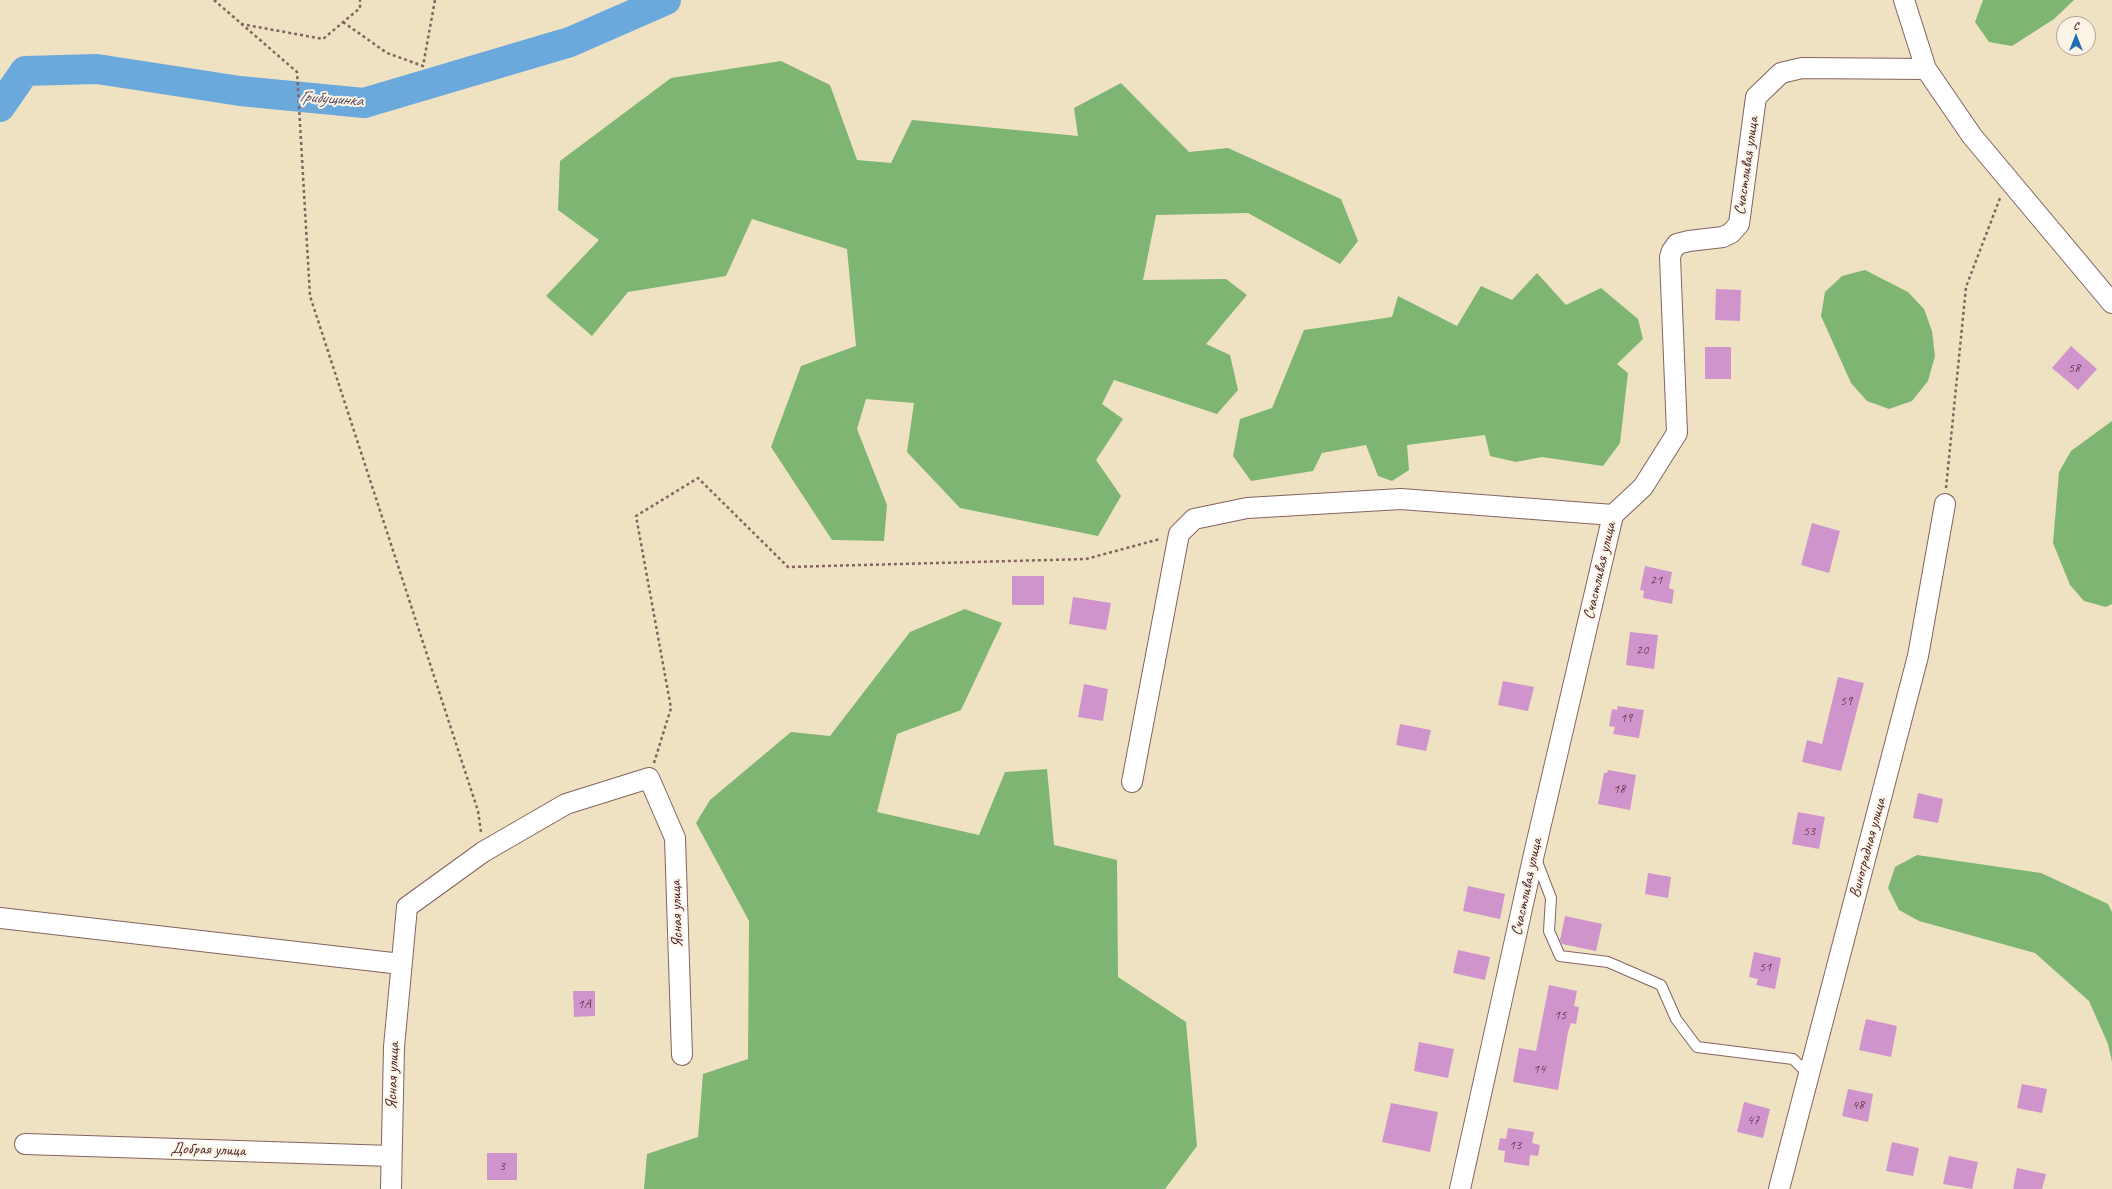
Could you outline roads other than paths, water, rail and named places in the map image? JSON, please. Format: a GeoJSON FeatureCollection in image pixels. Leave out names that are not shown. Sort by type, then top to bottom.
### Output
{"type":"FeatureCollection","features":[{"type":"Feature","properties":{"kind":"street"},"geometry":{"type":"LineString","coordinates":[[1904,0],[1926,69],[1972,136],[2112,303]]}},
{"type":"Feature","properties":{"kind":"street","name":"Счастливая улица"},"geometry":{"type":"LineString","coordinates":[[1460,1189],[1534,854],[1613,514],[1643,487],[1677,433],[1670,257],[1672,250],[1677,244],[1723,237],[1731,233],[1739,224],[1756,97],[1781,73],[1802,68],[1926,69]]}},
{"type":"Feature","properties":{"kind":"street"},"geometry":{"type":"LineString","coordinates":[[1132,782],[1180,534],[1194,519],[1246,508],[1401,499],[1613,514]]}},
{"type":"Feature","properties":{"kind":"street","name":"Виноградная улица"},"geometry":{"type":"LineString","coordinates":[[1779,1189],[1918,656],[1945,504]]}},
{"type":"Feature","properties":{"kind":"street","name":"Ясная улица"},"geometry":{"type":"LineString","coordinates":[[391,1189],[394,1047],[407,907],[483,852],[566,804],[649,778],[675,838],[682,1055]]}},
{"type":"Feature","properties":{"kind":"street"},"geometry":{"type":"LineString","coordinates":[[0,918],[401,964]]}},
{"type":"Feature","properties":{"kind":"street","name":"Добрая улица"},"geometry":{"type":"LineString","coordinates":[[25,1144],[392,1156]]}},
{"type":"Feature","properties":{"kind":"lane"},"geometry":{"type":"LineString","coordinates":[[1534,854],[1551,898],[1549,931],[1560,956],[1608,962],[1661,985],[1676,1020],[1697,1047],[1793,1059],[1809,1075]]}},
{"type":"Feature","properties":{"kind":"waterway","name":"Грибущинка"},"geometry":{"type":"LineString","coordinates":[[0,107],[25,71],[97,69],[240,91],[364,103],[570,42],[666,0]]}}]}
